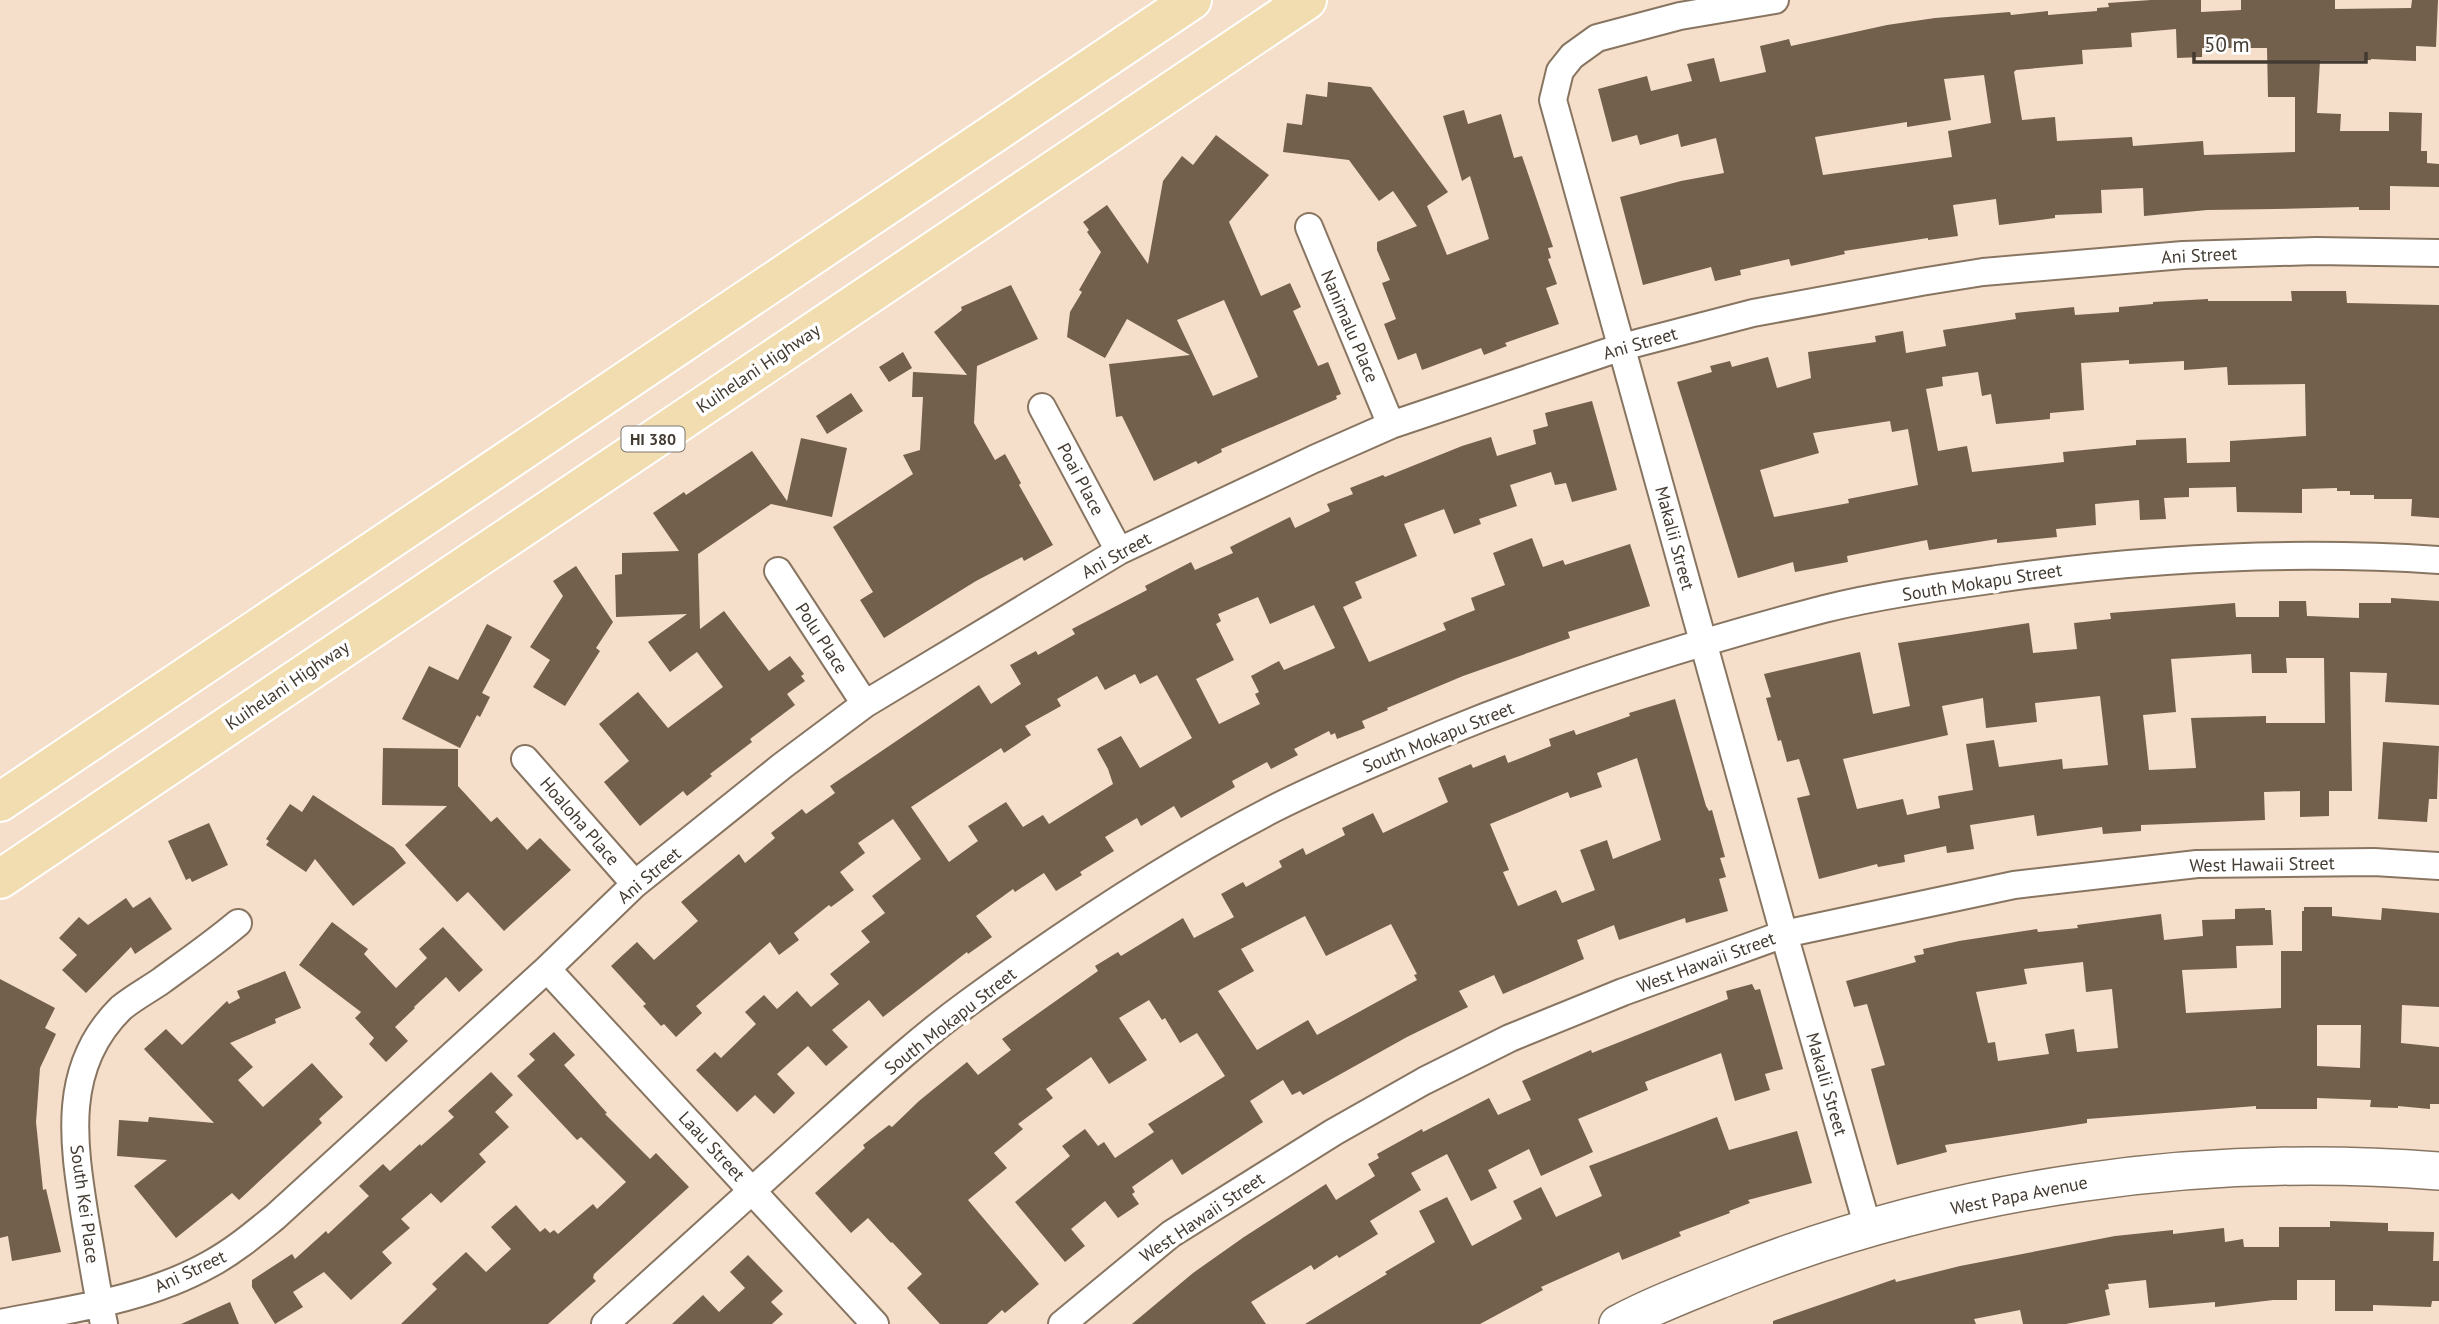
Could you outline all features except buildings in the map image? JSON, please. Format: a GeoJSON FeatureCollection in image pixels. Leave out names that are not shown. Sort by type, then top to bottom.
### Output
{"type":"FeatureCollection","features":[{"type":"Feature","properties":{"kind":"main road"},"geometry":{"type":"LineString","coordinates":[[0,802],[1192,0]]}},
{"type":"Feature","properties":{"kind":"main road","name":"Kuihelani Highway"},"geometry":{"type":"LineString","coordinates":[[0,879],[1307,0]]}},
{"type":"Feature","properties":{"kind":"street","name":"Makalii Street"},"geometry":{"type":"LineString","coordinates":[[1775,0],[1680,16],[1597,38],[1572,56],[1560,71],[1553,100],[1868,1228]]}},
{"type":"Feature","properties":{"kind":"street","name":"Nanimalu Place"},"geometry":{"type":"LineString","coordinates":[[1309,227],[1391,425]]}},
{"type":"Feature","properties":{"kind":"street","name":"Ani Street"},"geometry":{"type":"LineString","coordinates":[[0,1323],[102,1314],[208,1266],[233,1251],[275,1217],[547,969],[635,884],[782,766],[865,704],[1119,551],[1391,425],[1622,347],[1753,313],[1983,272],[2183,255],[2316,251],[2439,253]]}},
{"type":"Feature","properties":{"kind":"street","name":"Poai Place"},"geometry":{"type":"LineString","coordinates":[[1042,407],[1119,551]]}},
{"type":"Feature","properties":{"kind":"street","name":"South Mokapu Street"},"geometry":{"type":"LineString","coordinates":[[606,1324],[916,1044],[964,1006],[1130,892],[1188,857],[1272,810],[1401,751],[1521,702],[1645,659],[1828,608],[1948,585],[2052,571],[2215,557],[2384,557],[2439,560]]}},
{"type":"Feature","properties":{"kind":"street","name":"Polu Place"},"geometry":{"type":"LineString","coordinates":[[778,571],[865,704]]}},
{"type":"Feature","properties":{"kind":"street","name":"Hoaloha Place"},"geometry":{"type":"LineString","coordinates":[[525,759],[635,884]]}},
{"type":"Feature","properties":{"kind":"street","name":"West Hawaii Street"},"geometry":{"type":"LineString","coordinates":[[1062,1324],[1171,1234],[1334,1132],[1424,1081],[1510,1038],[1623,992],[1784,933],[2014,885],[2197,864],[2374,862],[2439,866]]}},
{"type":"Feature","properties":{"kind":"street","name":"South Kei Place"},"geometry":{"type":"LineString","coordinates":[[102,1314],[75,1157],[78,1084],[89,1052],[104,1027],[123,1006],[210,947],[238,923]]}},
{"type":"Feature","properties":{"kind":"street","name":"Laau Street"},"geometry":{"type":"LineString","coordinates":[[547,969],[874,1324]]}},
{"type":"Feature","properties":{"kind":"street","name":"West Papa Avenue"},"geometry":{"type":"LineString","coordinates":[[1618,1324],[1649,1307],[1785,1254],[1868,1228],[1979,1200],[2057,1185],[2210,1168],[2305,1164],[2439,1171]]}}]}
